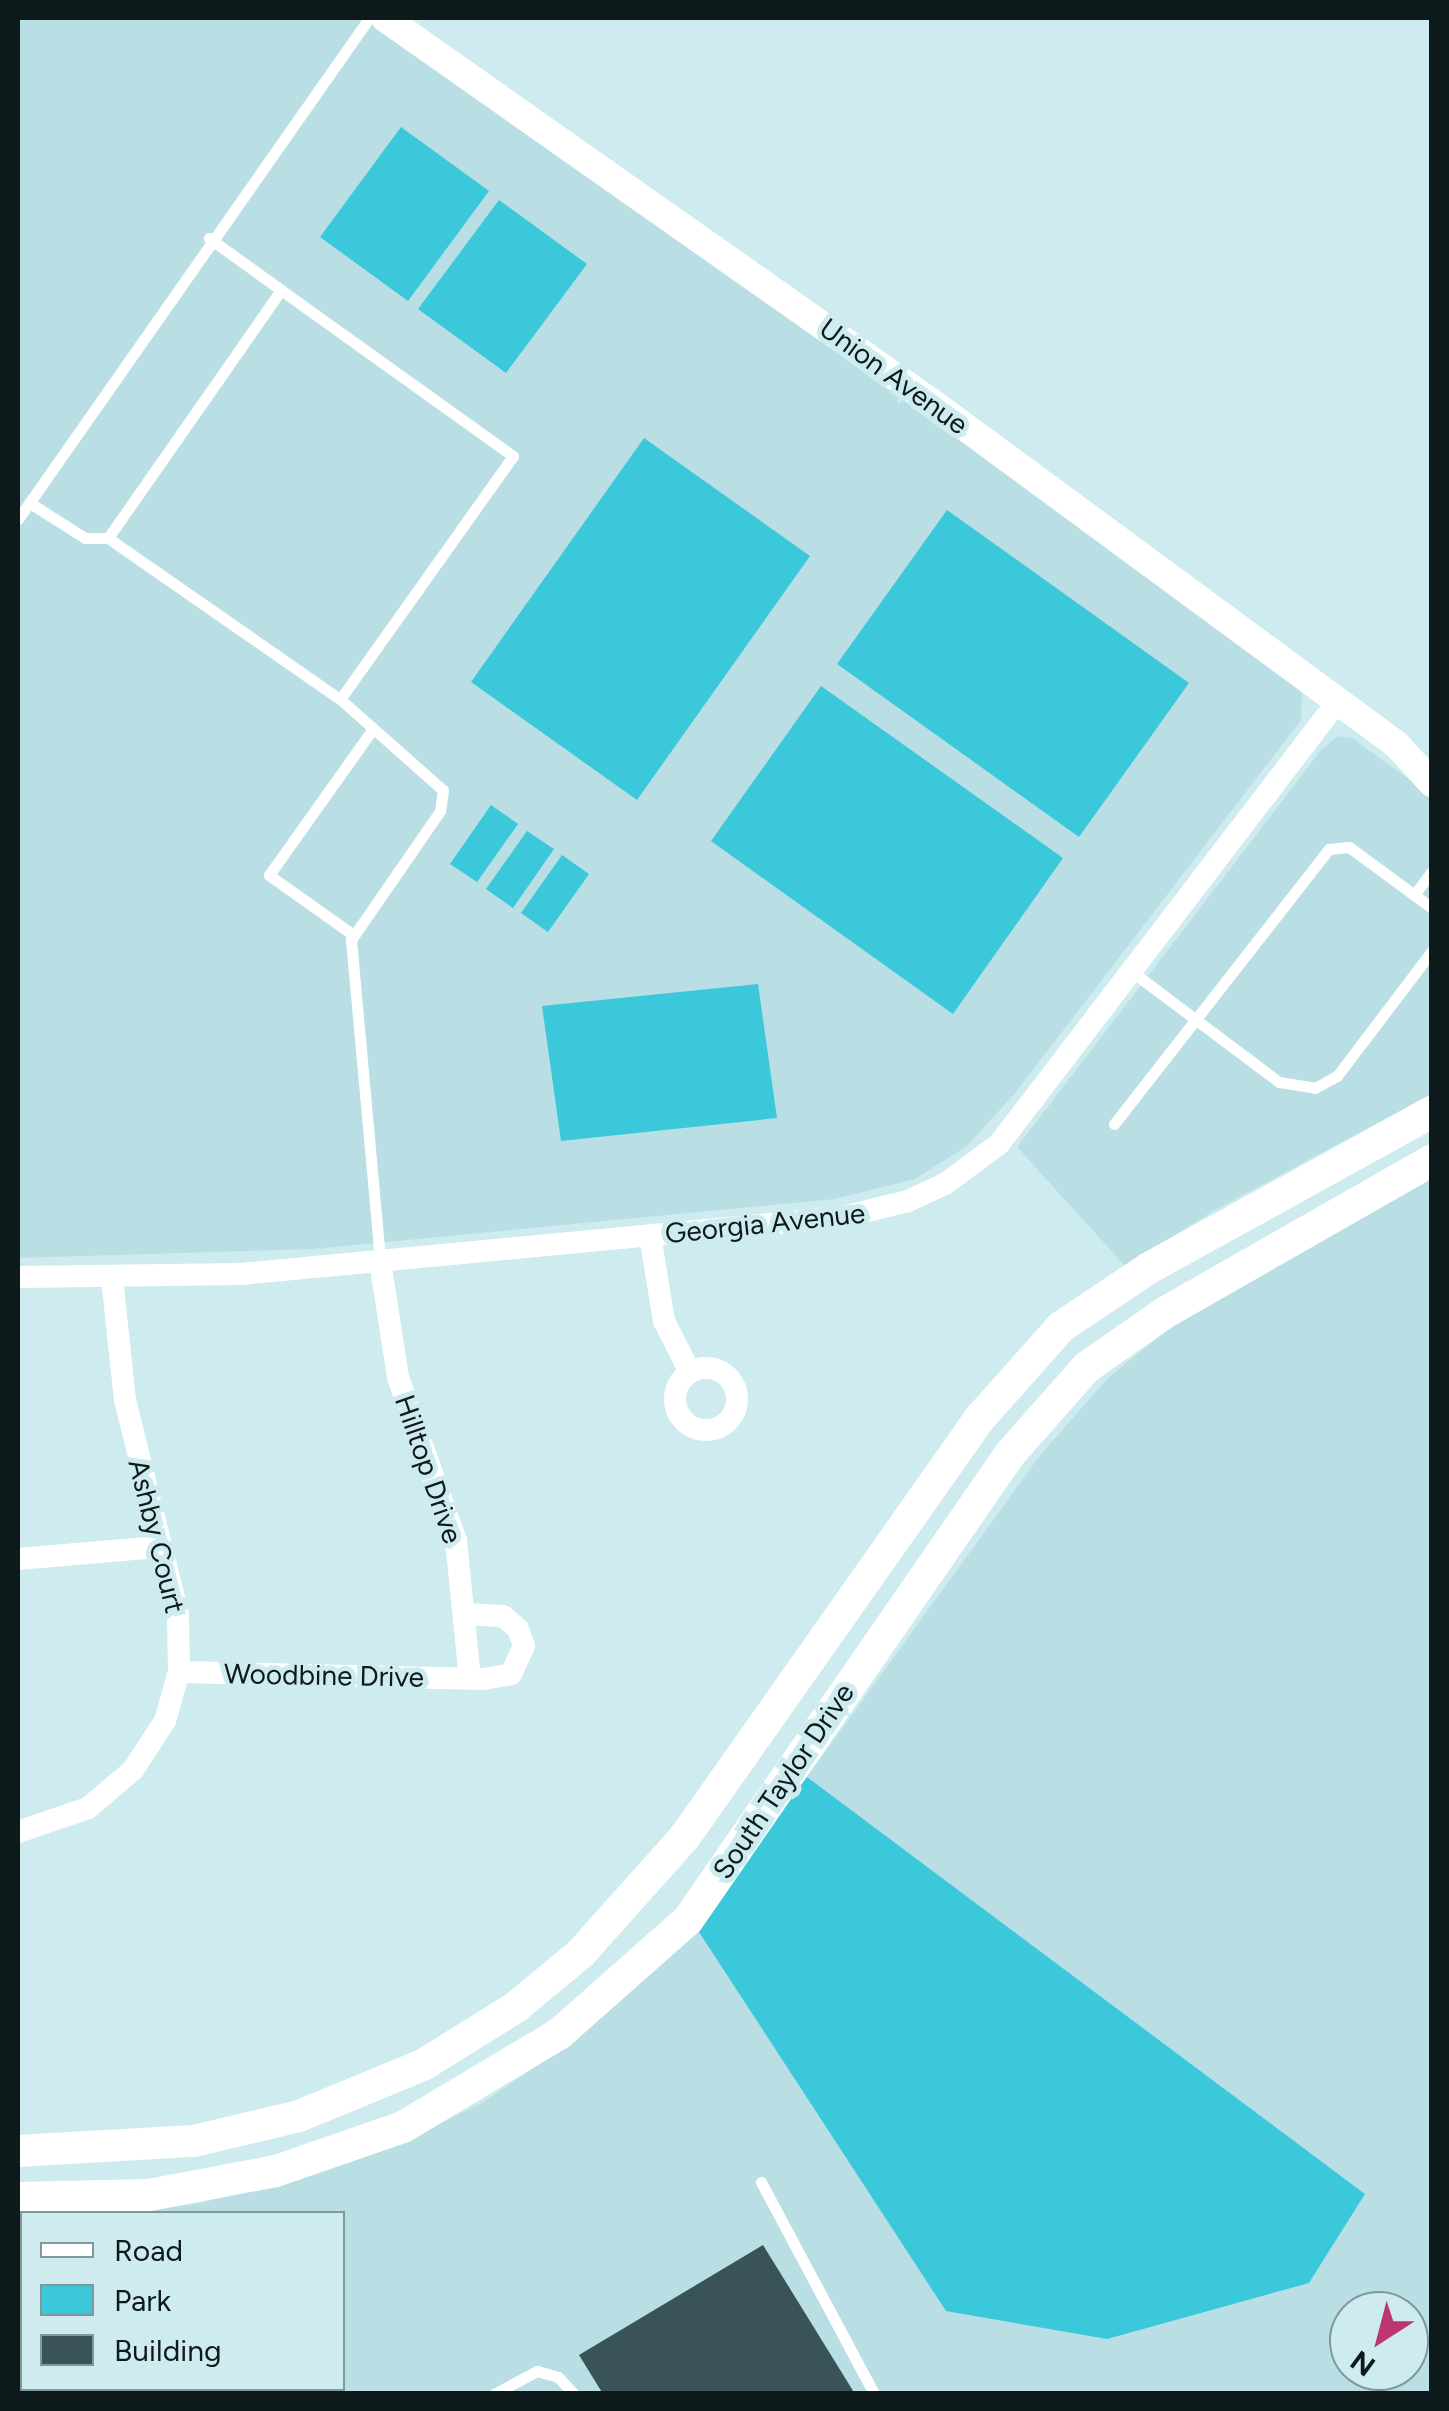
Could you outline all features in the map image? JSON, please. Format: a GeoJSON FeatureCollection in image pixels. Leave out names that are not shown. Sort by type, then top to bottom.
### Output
{"type":"FeatureCollection","features":[{"type":"Feature","properties":{"kind":"main road","name":"South Taylor Drive"},"geometry":{"type":"LineString","coordinates":[[18,2152],[180,2143],[299,2116],[423,2065],[516,2007],[582,1953],[684,1838],[980,1418],[1061,1328],[1149,1268],[1432,1112]]}},
{"type":"Feature","properties":{"kind":"main road","name":"South Taylor Drive"},"geometry":{"type":"LineString","coordinates":[[18,2198],[148,2194],[276,2171],[403,2127],[558,2034],[688,1920],[1010,1454],[1086,1366],[1166,1312],[1432,1160]]}},
{"type":"Feature","properties":{"kind":"street","name":"Union Avenue"},"geometry":{"type":"LineString","coordinates":[[385,18],[928,400],[1396,744],[1432,783]]}},
{"type":"Feature","properties":{"kind":"street","name":"Georgia Avenue"},"geometry":{"type":"LineString","coordinates":[[18,1277],[112,1279],[380,1261],[650,1235],[876,1211],[946,1184],[998,1144],[1338,701]]}},
{"type":"Feature","properties":{"kind":"street","name":"Union Avenue"},"geometry":{"type":"LineString","coordinates":[[1396,744],[1432,756]]}},
{"type":"Feature","properties":{"kind":"street"},"geometry":{"type":"LineString","coordinates":[[650,1235],[664,1321],[690,1372]]}},
{"type":"Feature","properties":{"kind":"street","name":"Hilltop Drive"},"geometry":{"type":"LineString","coordinates":[[380,1261],[398,1377],[447,1510],[468,1614],[470,1678]]}},
{"type":"Feature","properties":{"kind":"street","name":"Ashby Court"},"geometry":{"type":"LineString","coordinates":[[18,1832],[88,1808],[133,1770],[165,1721],[179,1672],[178,1614],[125,1400],[112,1279]]}},
{"type":"Feature","properties":{"kind":"street"},"geometry":{"type":"LineString","coordinates":[[18,1559],[160,1547]]}},
{"type":"Feature","properties":{"kind":"street","name":"Woodbine Drive"},"geometry":{"type":"LineString","coordinates":[[179,1672],[470,1678],[511,1674],[524,1646],[503,1616],[468,1614]]}},
{"type":"Feature","properties":{"kind":"lane"},"geometry":{"type":"LineString","coordinates":[[18,519],[209,238],[369,18]]}},
{"type":"Feature","properties":{"kind":"lane"},"geometry":{"type":"LineString","coordinates":[[209,238],[513,456],[340,699]]}},
{"type":"Feature","properties":{"kind":"lane"},"geometry":{"type":"LineString","coordinates":[[108,538],[281,290]]}},
{"type":"Feature","properties":{"kind":"lane"},"geometry":{"type":"LineString","coordinates":[[30,503],[85,538],[108,538],[340,699],[372,730],[437,779],[444,800],[352,934],[380,1261]]}},
{"type":"Feature","properties":{"kind":"lane"},"geometry":{"type":"LineString","coordinates":[[352,934],[269,875],[372,730]]}},
{"type":"Feature","properties":{"kind":"lane"},"geometry":{"type":"LineString","coordinates":[[1114,1124],[1329,849],[1349,848],[1432,908]]}},
{"type":"Feature","properties":{"kind":"lane"},"geometry":{"type":"LineString","coordinates":[[1414,895],[1432,871]]}},
{"type":"Feature","properties":{"kind":"lane"},"geometry":{"type":"LineString","coordinates":[[1132,970],[1280,1082],[1314,1088],[1337,1076],[1432,951]]}},
{"type":"Feature","properties":{"kind":"lane"},"geometry":{"type":"LineString","coordinates":[[761,2182],[874,2394]]}},
{"type":"Feature","properties":{"kind":"lane"},"geometry":{"type":"LineString","coordinates":[[494,2394],[534,2371],[558,2377],[574,2394]]}},
{"type":"Feature","properties":{"kind":"shaded area"},"geometry":{"type":"Polygon","coordinates":[[[18,18],[366,18],[1290,674],[1302,694],[1301,720],[1016,1092],[967,1146],[915,1179],[835,1199],[313,1249],[18,1258],[18,18]]]}},
{"type":"Feature","properties":{"kind":"shaded area"},"geometry":{"type":"Polygon","coordinates":[[[1338,736],[1352,738],[1431,795],[1431,1094],[1213,1211],[1126,1267],[1017,1147],[1322,749],[1338,736]]]}},
{"type":"Feature","properties":{"kind":"shaded area"},"geometry":{"type":"Polygon","coordinates":[[[1431,1176],[1431,2393],[18,2394],[18,2213],[20,2391],[345,2391],[345,2211],[148,2211],[201,2203],[346,2164],[480,2104],[577,2039],[695,1926],[1309,2283],[1365,2194],[807,1777],[1041,1454],[1109,1377],[1189,1313],[1431,1176]]]}},
{"type":"Feature","properties":{"kind":"green space"},"geometry":{"type":"Polygon","coordinates":[[[401,127],[489,191],[408,301],[320,237],[401,127]]]}},
{"type":"Feature","properties":{"kind":"green space"},"geometry":{"type":"Polygon","coordinates":[[[499,200],[587,264],[506,373],[418,309],[499,200]]]}},
{"type":"Feature","properties":{"kind":"green space"},"geometry":{"type":"Polygon","coordinates":[[[644,438],[810,556],[637,800],[471,682],[644,438]]]}},
{"type":"Feature","properties":{"kind":"green space"},"geometry":{"type":"Polygon","coordinates":[[[947,510],[1189,683],[1079,837],[837,664],[947,510]]]}},
{"type":"Feature","properties":{"kind":"green space"},"geometry":{"type":"Polygon","coordinates":[[[821,686],[1063,858],[953,1014],[711,841],[821,686]]]}},
{"type":"Feature","properties":{"kind":"green space"},"geometry":{"type":"Polygon","coordinates":[[[491,805],[518,824],[477,882],[450,864],[491,805]]]}},
{"type":"Feature","properties":{"kind":"green space"},"geometry":{"type":"Polygon","coordinates":[[[527,831],[554,849],[513,908],[486,889],[527,831]]]}},
{"type":"Feature","properties":{"kind":"green space"},"geometry":{"type":"Polygon","coordinates":[[[562,855],[589,874],[548,932],[521,913],[562,855]]]}},
{"type":"Feature","properties":{"kind":"green space"},"geometry":{"type":"Polygon","coordinates":[[[758,984],[777,1118],[561,1141],[542,1006],[758,984]]]}},
{"type":"Feature","properties":{"kind":"green space"},"geometry":{"type":"Polygon","coordinates":[[[807,1777],[1365,2194],[1309,2283],[1107,2339],[946,2311],[695,1926],[807,1777]]]}},
{"type":"Feature","properties":{"kind":"building"},"geometry":{"type":"Polygon","coordinates":[[[763,2245],[855,2394],[603,2394],[579,2355],[763,2245]]]}}]}
